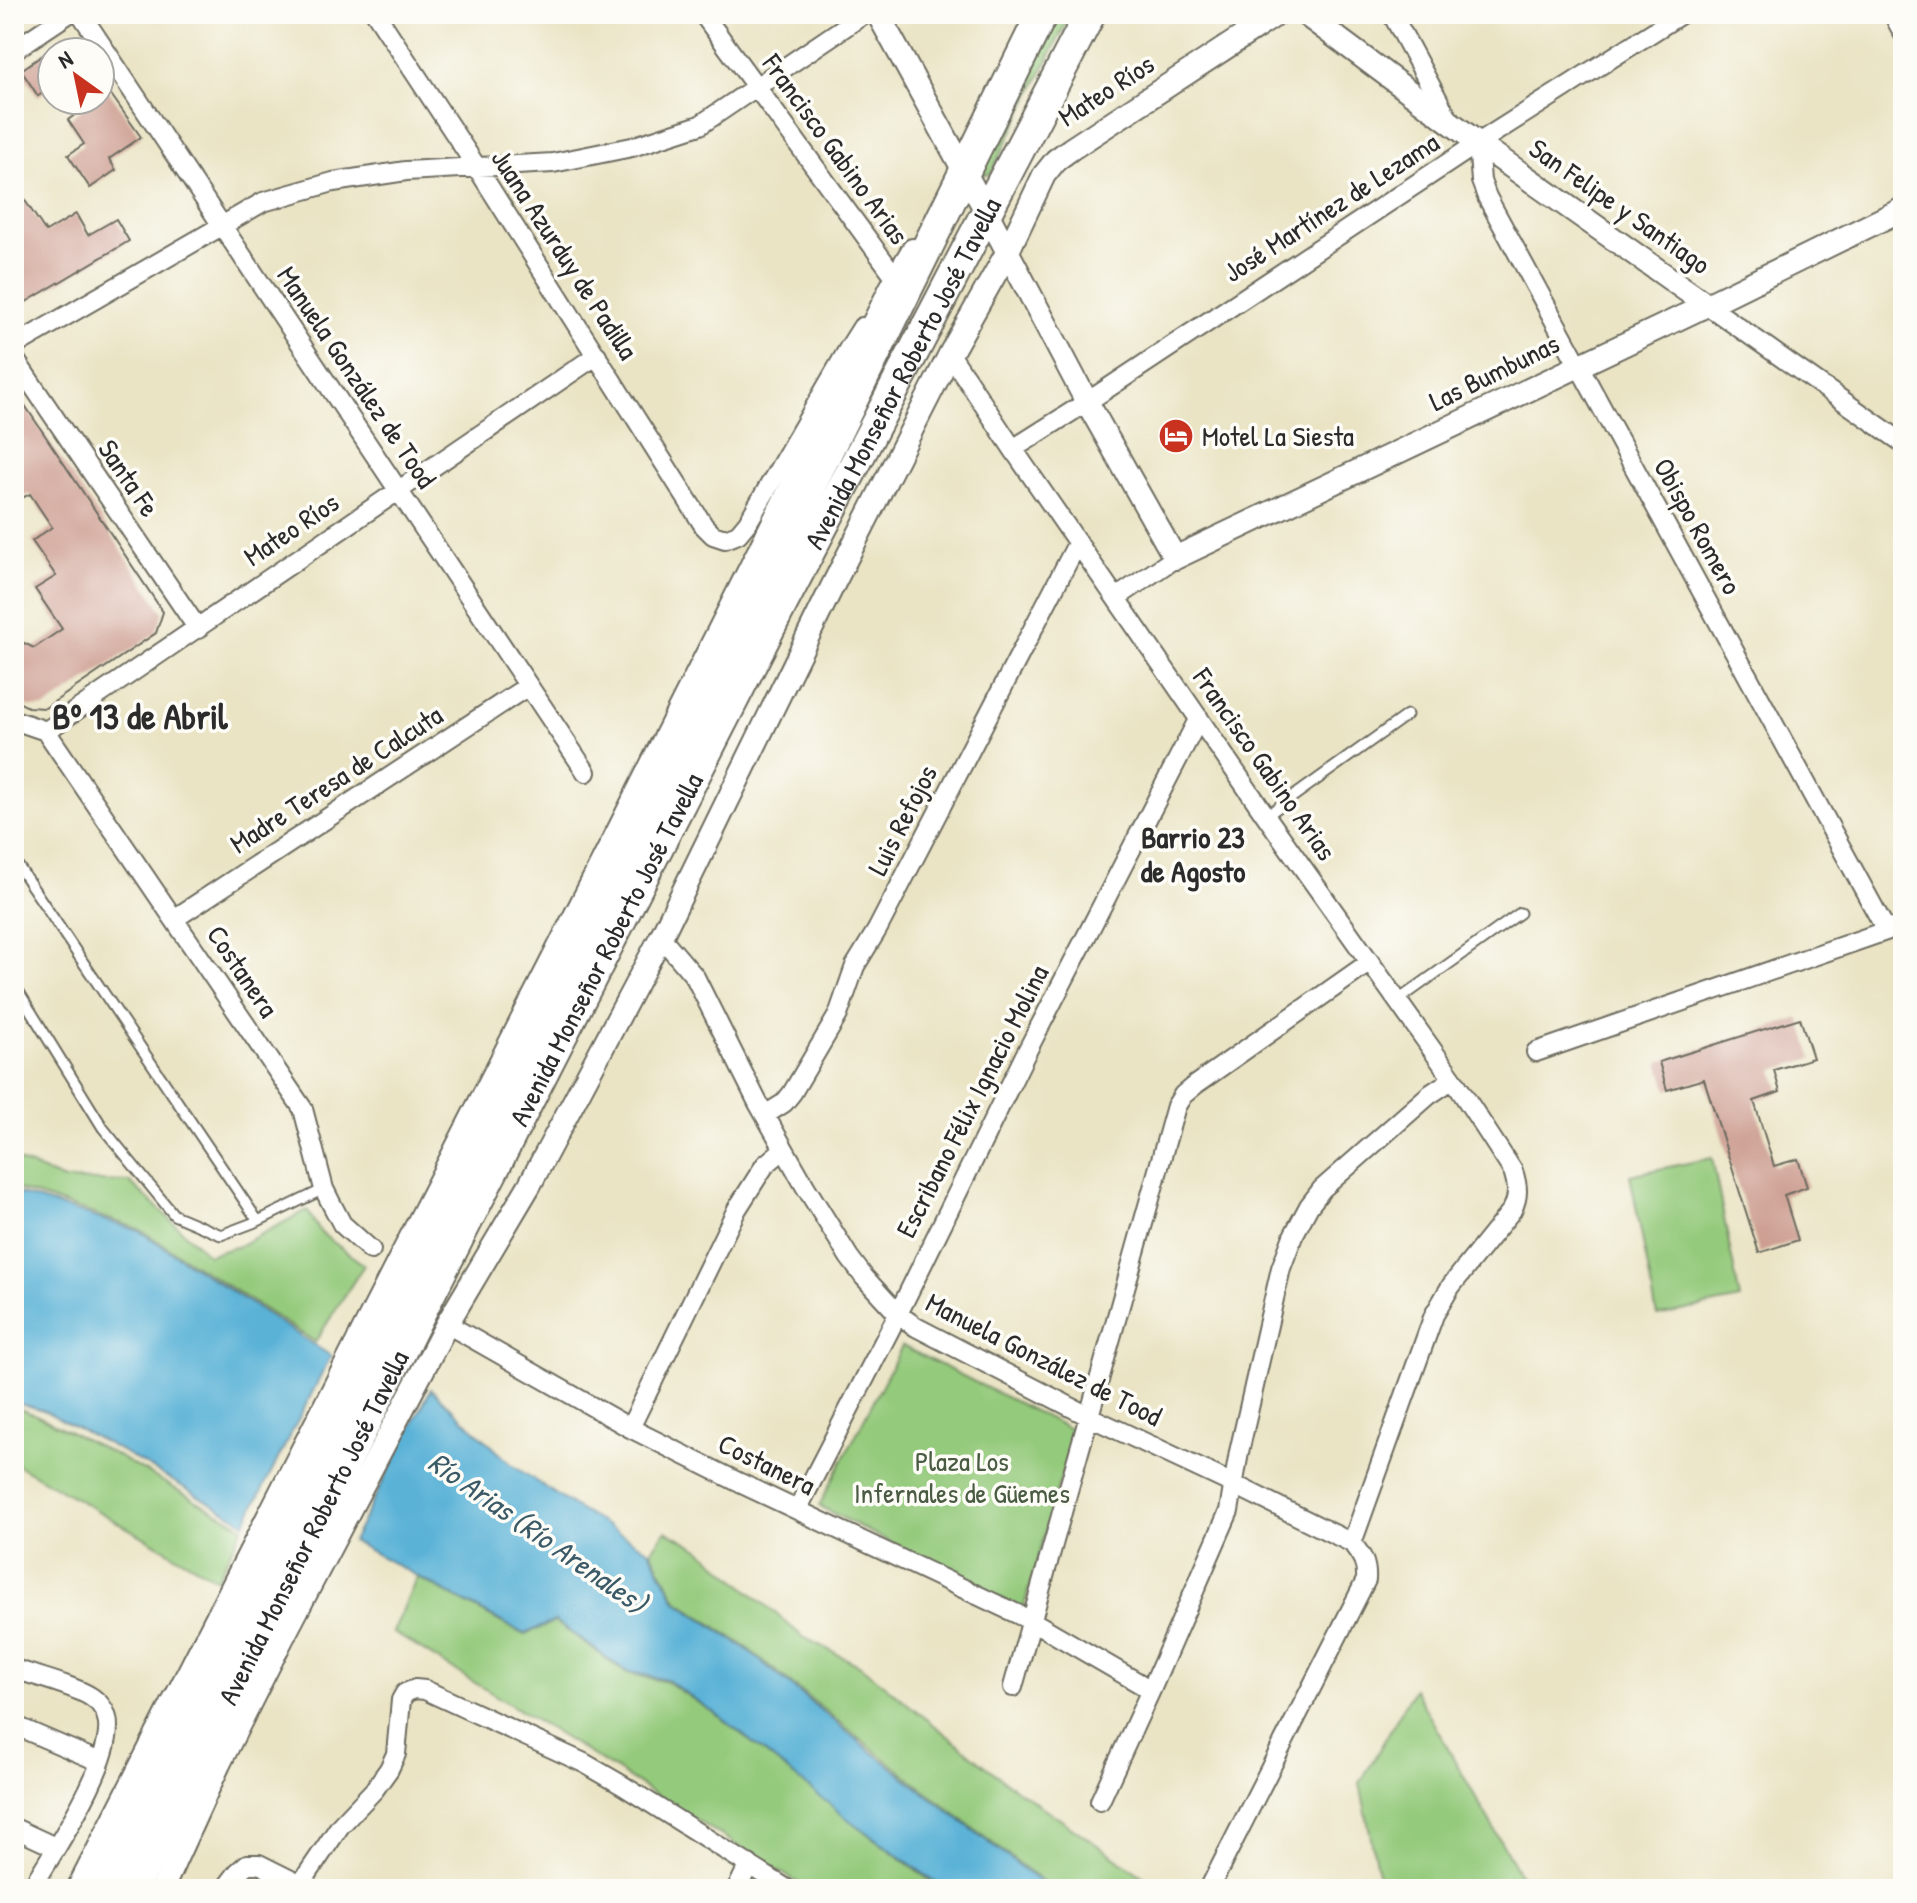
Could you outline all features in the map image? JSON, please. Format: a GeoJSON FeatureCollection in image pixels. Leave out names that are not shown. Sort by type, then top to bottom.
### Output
{"type":"FeatureCollection","features":[{"type":"Feature","properties":{"kind":"highway","name":"Avenida Monseñor Roberto José Tavella"},"geometry":{"type":"LineString","coordinates":[[133,1889],[396,1312],[618,877],[1042,14]]}},
{"type":"Feature","properties":{"kind":"highway","name":"Avenida Monseñor Roberto José Tavella"},"geometry":{"type":"LineString","coordinates":[[396,1312],[783,602],[1090,14]]}},
{"type":"Feature","properties":{"kind":"highway","name":"Avenida Monseñor Roberto José Tavella"},"geometry":{"type":"LineString","coordinates":[[105,1889],[252,1623]]}},
{"type":"Feature","properties":{"kind":"street"},"geometry":{"type":"LineString","coordinates":[[14,50],[68,14]]}},
{"type":"Feature","properties":{"kind":"street","name":"Manuela González de Tood"},"geometry":{"type":"LineString","coordinates":[[81,14],[586,772]]}},
{"type":"Feature","properties":{"kind":"street","name":"Juana Azurduy de Padilla"},"geometry":{"type":"LineString","coordinates":[[376,14],[704,526],[713,535],[725,539],[738,534],[748,522],[850,346],[896,278]]}},
{"type":"Feature","properties":{"kind":"street","name":"Francisco Gabino Arias"},"geometry":{"type":"LineString","coordinates":[[703,14],[896,278]]}},
{"type":"Feature","properties":{"kind":"street"},"geometry":{"type":"LineString","coordinates":[[14,346],[263,202],[333,182],[406,171],[553,163],[632,147],[700,125],[864,14]]}},
{"type":"Feature","properties":{"kind":"street"},"geometry":{"type":"LineString","coordinates":[[878,14],[1087,402],[1175,558]]}},
{"type":"Feature","properties":{"kind":"street","name":"Mateo Ríos"},"geometry":{"type":"LineString","coordinates":[[252,1623],[447,1324],[529,1186],[661,937],[832,587],[950,354],[1008,251],[1044,175],[1056,160],[1277,14]]}},
{"type":"Feature","properties":{"kind":"street","name":"San Felipe y Santiago"},"geometry":{"type":"LineString","coordinates":[[1305,14],[1478,143],[1903,443]]}},
{"type":"Feature","properties":{"kind":"street"},"geometry":{"type":"LineString","coordinates":[[1392,14],[1451,123]]}},
{"type":"Feature","properties":{"kind":"street"},"geometry":{"type":"LineString","coordinates":[[1644,14],[1654,32]]}},
{"type":"Feature","properties":{"kind":"street","name":"José Martínez de Lezama"},"geometry":{"type":"LineString","coordinates":[[1013,449],[1478,143],[1681,14]]}},
{"type":"Feature","properties":{"kind":"street"},"geometry":{"type":"LineString","coordinates":[[1893,14],[1903,33]]}},
{"type":"Feature","properties":{"kind":"street","name":"Obispo Romero"},"geometry":{"type":"LineString","coordinates":[[1478,143],[1478,163],[1487,197],[1578,365],[1895,927]]}},
{"type":"Feature","properties":{"kind":"street"},"geometry":{"type":"LineString","coordinates":[[78,1889],[252,1623],[596,875],[896,278],[964,172]]}},
{"type":"Feature","properties":{"kind":"street","name":"Las Bumbunas"},"geometry":{"type":"LineString","coordinates":[[1116,598],[1175,558],[1903,209]]}},
{"type":"Feature","properties":{"kind":"street","name":"Francisco Gabino Arias"},"geometry":{"type":"LineString","coordinates":[[950,354],[1266,816],[1453,1079],[1513,1171],[1518,1190],[1512,1210],[1440,1300],[1352,1543]]}},
{"type":"Feature","properties":{"kind":"street","name":"Mateo Ríos"},"geometry":{"type":"LineString","coordinates":[[46,731],[597,355]]}},
{"type":"Feature","properties":{"kind":"street","name":"Santa Fe"},"geometry":{"type":"LineString","coordinates":[[14,358],[198,629]]}},
{"type":"Feature","properties":{"kind":"street","name":"Luis Refojos"},"geometry":{"type":"LineString","coordinates":[[765,1115],[784,1103],[792,1093],[838,1015],[855,966],[877,930],[1078,542]]}},
{"type":"Feature","properties":{"kind":"street","name":"Madre Teresa de Calcuta"},"geometry":{"type":"LineString","coordinates":[[174,919],[528,686]]}},
{"type":"Feature","properties":{"kind":"street","name":"Escribano Félix Ignacio Molina"},"geometry":{"type":"LineString","coordinates":[[797,1510],[898,1314],[1025,1055],[1199,718]]}},
{"type":"Feature","properties":{"kind":"street"},"geometry":{"type":"LineString","coordinates":[[14,720],[46,731]]}},
{"type":"Feature","properties":{"kind":"street","name":"Costanera"},"geometry":{"type":"LineString","coordinates":[[46,731],[303,1109],[324,1189],[342,1224],[371,1250]]}},
{"type":"Feature","properties":{"kind":"street"},"geometry":{"type":"LineString","coordinates":[[1536,1052],[1895,927]]}},
{"type":"Feature","properties":{"kind":"street","name":"Manuela González de Tood"},"geometry":{"type":"LineString","coordinates":[[661,937],[695,977],[765,1115],[849,1257],[898,1314],[916,1327],[1090,1417],[1352,1543]]}},
{"type":"Feature","properties":{"kind":"street"},"geometry":{"type":"LineString","coordinates":[[1013,1687],[1176,1106],[1195,1085],[1370,962]]}},
{"type":"Feature","properties":{"kind":"street"},"geometry":{"type":"LineString","coordinates":[[1100,1801],[1229,1511],[1239,1452],[1281,1268],[1293,1236],[1322,1189],[1429,1095],[1453,1079]]}},
{"type":"Feature","properties":{"kind":"street"},"geometry":{"type":"LineString","coordinates":[[630,1428],[737,1209],[765,1165],[784,1149]]}},
{"type":"Feature","properties":{"kind":"street","name":"Costanera"},"geometry":{"type":"LineString","coordinates":[[447,1324],[630,1428],[1032,1621],[1151,1690]]}},
{"type":"Feature","properties":{"kind":"street"},"geometry":{"type":"LineString","coordinates":[[1209,1889],[1366,1580],[1367,1568],[1352,1543]]}},
{"type":"Feature","properties":{"kind":"street"},"geometry":{"type":"LineString","coordinates":[[162,1889],[219,1764],[252,1623]]}},
{"type":"Feature","properties":{"kind":"street"},"geometry":{"type":"LineString","coordinates":[[14,1669],[81,1692],[95,1699],[107,1715],[105,1750],[91,1785],[31,1889]]}},
{"type":"Feature","properties":{"kind":"street"},"geometry":{"type":"LineString","coordinates":[[225,1889],[247,1864],[259,1864],[304,1887],[340,1826],[389,1769],[396,1754],[401,1700],[405,1693],[415,1689],[425,1690],[584,1763],[787,1889]]}},
{"type":"Feature","properties":{"kind":"street"},"geometry":{"type":"LineString","coordinates":[[14,1725],[100,1762]]}},
{"type":"Feature","properties":{"kind":"street"},"geometry":{"type":"LineString","coordinates":[[14,1828],[55,1847]]}},
{"type":"Feature","properties":{"kind":"street"},"geometry":{"type":"LineString","coordinates":[[737,1889],[749,1864]]}},
{"type":"Feature","properties":{"kind":"lane"},"geometry":{"type":"LineString","coordinates":[[1266,816],[1407,715]]}},
{"type":"Feature","properties":{"kind":"lane"},"geometry":{"type":"LineString","coordinates":[[14,860],[258,1221]]}},
{"type":"Feature","properties":{"kind":"lane"},"geometry":{"type":"LineString","coordinates":[[1397,1001],[1520,913]]}},
{"type":"Feature","properties":{"kind":"lane"},"geometry":{"type":"LineString","coordinates":[[14,984],[103,1128],[174,1215],[221,1235],[324,1189]]}},
{"type":"Feature","properties":{"kind":"green space"},"geometry":{"type":"Polygon","coordinates":[[[1053,14],[1071,14],[991,173],[985,175],[982,171],[1053,14]]]}},
{"type":"Feature","properties":{"kind":"green space"},"geometry":{"type":"Polygon","coordinates":[[[1712,1158],[1740,1299],[1657,1316],[1630,1175],[1712,1158]]]}},
{"type":"Feature","properties":{"kind":"green space"},"geometry":{"type":"Polygon","coordinates":[[[14,1159],[64,1180],[130,1182],[208,1255],[239,1246],[307,1210],[321,1233],[364,1265],[315,1342],[139,1229],[14,1188],[14,1159]]]}},
{"type":"Feature","properties":{"kind":"green space","name":"Plaza Los Infernales de Güemes"},"geometry":{"type":"Polygon","coordinates":[[[902,1346],[1074,1431],[1023,1610],[819,1506],[902,1346]]]}},
{"type":"Feature","properties":{"kind":"green space"},"geometry":{"type":"Polygon","coordinates":[[[14,1407],[110,1452],[243,1527],[217,1579],[14,1463],[14,1407]]]}},
{"type":"Feature","properties":{"kind":"green space"},"geometry":{"type":"Polygon","coordinates":[[[666,1531],[700,1549],[803,1637],[859,1665],[1002,1779],[1161,1889],[1054,1889],[1027,1870],[747,1648],[677,1600],[651,1551],[666,1531]]]}},
{"type":"Feature","properties":{"kind":"green space"},"geometry":{"type":"Polygon","coordinates":[[[417,1577],[524,1635],[555,1622],[626,1673],[667,1682],[721,1718],[941,1889],[808,1889],[393,1632],[417,1577]]]}},
{"type":"Feature","properties":{"kind":"green space"},"geometry":{"type":"Polygon","coordinates":[[[1414,1689],[1528,1889],[1385,1889],[1378,1873],[1360,1783],[1414,1689]]]}},
{"type":"Feature","properties":{"kind":"water"},"geometry":{"type":"Polygon","coordinates":[[[14,1192],[139,1231],[331,1356],[245,1523],[123,1452],[43,1410],[14,1402],[14,1192]]]}},
{"type":"Feature","properties":{"kind":"water","name":"Río Arias (Río Arenales)"},"geometry":{"type":"Polygon","coordinates":[[[431,1389],[511,1464],[573,1506],[650,1551],[676,1601],[746,1649],[867,1748],[1049,1889],[945,1889],[848,1819],[722,1718],[667,1680],[626,1671],[555,1621],[524,1634],[352,1541],[431,1389]]]}},
{"type":"Feature","properties":{"kind":"building"},"geometry":{"type":"Polygon","coordinates":[[[36,60],[36,93],[21,70],[36,60]]]}},
{"type":"Feature","properties":{"kind":"building"},"geometry":{"type":"Polygon","coordinates":[[[116,102],[141,137],[109,159],[116,170],[90,188],[68,155],[84,144],[68,120],[73,116],[116,116],[116,102]]]}},
{"type":"Feature","properties":{"kind":"building"},"geometry":{"type":"Polygon","coordinates":[[[14,184],[46,232],[76,214],[88,235],[116,219],[129,241],[26,302],[14,298],[14,184]]]}},
{"type":"Feature","properties":{"kind":"building"},"geometry":{"type":"Polygon","coordinates":[[[14,389],[163,612],[156,633],[45,708],[28,707],[14,700],[14,638],[34,648],[62,629],[35,589],[56,576],[32,541],[52,527],[30,494],[22,498],[14,485],[14,389]]]}},
{"type":"Feature","properties":{"kind":"building"},"geometry":{"type":"Polygon","coordinates":[[[1800,1018],[1813,1058],[1774,1070],[1780,1092],[1754,1101],[1774,1166],[1798,1159],[1807,1187],[1784,1195],[1798,1240],[1759,1253],[1704,1079],[1667,1090],[1659,1062],[1800,1018]]]}},
{"type":"Feature","properties":{"kind":"place","name":"Motel La Siesta"},"geometry":{"type":"Point","coordinates":[1176,436]}},
{"type":"Feature","properties":{"kind":"district","name":"Bº 13 de Abril"},"geometry":{"type":"Point","coordinates":[140,715]}},
{"type":"Feature","properties":{"kind":"district","name":"Barrio 23 de Agosto"},"geometry":{"type":"Point","coordinates":[1193,854]}}]}
